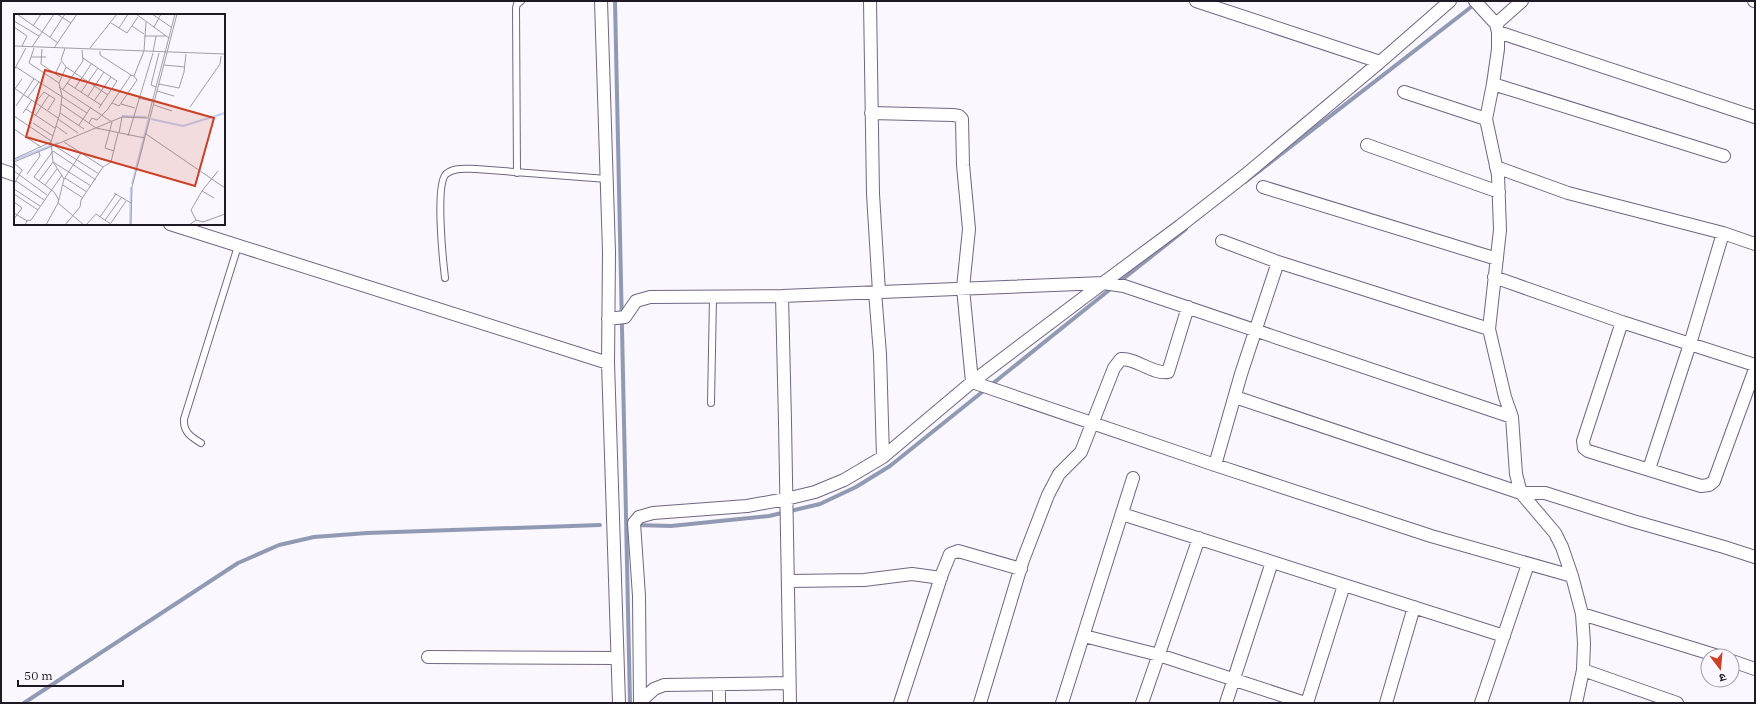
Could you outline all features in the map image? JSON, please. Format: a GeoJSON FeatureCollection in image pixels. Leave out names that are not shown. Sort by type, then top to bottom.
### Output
{"type":"FeatureCollection","features":[{"type":"Feature","properties":{"kind":"street"},"geometry":{"type":"LineString","coordinates":[[601,1],[609,252],[617,318],[608,363],[619,703]]}},
{"type":"Feature","properties":{"kind":"street"},"geometry":{"type":"LineString","coordinates":[[870,1],[873,194],[883,457]]}},
{"type":"Feature","properties":{"kind":"street"},"geometry":{"type":"LineString","coordinates":[[1196,1],[1380,62]]}},
{"type":"Feature","properties":{"kind":"street"},"geometry":{"type":"LineString","coordinates":[[640,703],[639,596],[634,528],[636,520],[639,517],[654,513],[747,506],[786,510],[815,492],[844,480],[883,457],[981,386],[1107,283],[1244,176],[1380,62],[1449,1]]}},
{"type":"Feature","properties":{"kind":"street"},"geometry":{"type":"LineString","coordinates":[[1522,1],[1497,28],[1498,49],[1486,119],[1496,167],[1499,192],[1499,244],[1489,329],[1505,396],[1512,417],[1516,474],[1521,493],[1554,533],[1562,547],[1572,576],[1582,614],[1584,643],[1583,670],[1576,703]]}},
{"type":"Feature","properties":{"kind":"street"},"geometry":{"type":"LineString","coordinates":[[1478,5],[1497,28],[1755,117]]}},
{"type":"Feature","properties":{"kind":"street"},"geometry":{"type":"LineString","coordinates":[[1493,84],[1724,156]]}},
{"type":"Feature","properties":{"kind":"street"},"geometry":{"type":"LineString","coordinates":[[1404,92],[1486,119]]}},
{"type":"Feature","properties":{"kind":"street"},"geometry":{"type":"LineString","coordinates":[[871,114],[953,115],[959,116],[962,119],[963,165],[969,228],[963,288],[981,386]]}},
{"type":"Feature","properties":{"kind":"street"},"geometry":{"type":"LineString","coordinates":[[1367,145],[1499,192]]}},
{"type":"Feature","properties":{"kind":"street"},"geometry":{"type":"LineString","coordinates":[[1496,167],[1568,193],[1722,233],[1755,244]]}},
{"type":"Feature","properties":{"kind":"street"},"geometry":{"type":"LineString","coordinates":[[1,170],[14,174]]}},
{"type":"Feature","properties":{"kind":"street"},"geometry":{"type":"LineString","coordinates":[[1263,187],[1497,259]]}},
{"type":"Feature","properties":{"kind":"street"},"geometry":{"type":"LineString","coordinates":[[173,225],[608,363]]}},
{"type":"Feature","properties":{"kind":"street"},"geometry":{"type":"LineString","coordinates":[[1649,469],[1690,344],[1722,233]]}},
{"type":"Feature","properties":{"kind":"street"},"geometry":{"type":"LineString","coordinates":[[1222,241],[1278,262],[1489,329]]}},
{"type":"Feature","properties":{"kind":"street"},"geometry":{"type":"LineString","coordinates":[[1215,466],[1234,397],[1278,262]]}},
{"type":"Feature","properties":{"kind":"street"},"geometry":{"type":"LineString","coordinates":[[1494,277],[1622,322],[1755,365]]}},
{"type":"Feature","properties":{"kind":"street"},"geometry":{"type":"LineString","coordinates":[[617,318],[627,316],[636,301],[641,299],[684,296],[782,296],[1107,283],[1124,286],[1188,307],[1512,417]]}},
{"type":"Feature","properties":{"kind":"street"},"geometry":{"type":"LineString","coordinates":[[782,296],[790,703]]}},
{"type":"Feature","properties":{"kind":"street"},"geometry":{"type":"LineString","coordinates":[[980,703],[1021,569],[1053,484],[1064,467],[1078,456],[1114,368],[1121,359],[1132,361],[1161,372],[1168,372],[1188,307]]}},
{"type":"Feature","properties":{"kind":"street"},"geometry":{"type":"LineString","coordinates":[[1622,322],[1583,445],[1588,451],[1701,486],[1709,485],[1714,481],[1755,369]]}},
{"type":"Feature","properties":{"kind":"street"},"geometry":{"type":"LineString","coordinates":[[981,386],[1215,466],[1431,536],[1572,576]]}},
{"type":"Feature","properties":{"kind":"street"},"geometry":{"type":"LineString","coordinates":[[1234,397],[1521,493],[1536,492],[1550,494],[1633,521],[1724,546],[1755,557]]}},
{"type":"Feature","properties":{"kind":"street"},"geometry":{"type":"LineString","coordinates":[[1062,703],[1133,478]]}},
{"type":"Feature","properties":{"kind":"street"},"geometry":{"type":"LineString","coordinates":[[1122,514],[1504,636]]}},
{"type":"Feature","properties":{"kind":"street"},"geometry":{"type":"LineString","coordinates":[[1142,703],[1160,655],[1198,538]]}},
{"type":"Feature","properties":{"kind":"street"},"geometry":{"type":"LineString","coordinates":[[900,703],[947,559],[953,552],[958,551],[1021,569]]}},
{"type":"Feature","properties":{"kind":"street"},"geometry":{"type":"LineString","coordinates":[[1226,703],[1272,562]]}},
{"type":"Feature","properties":{"kind":"street"},"geometry":{"type":"LineString","coordinates":[[1481,703],[1528,564]]}},
{"type":"Feature","properties":{"kind":"street"},"geometry":{"type":"LineString","coordinates":[[788,581],[864,580],[912,574],[941,578]]}},
{"type":"Feature","properties":{"kind":"street"},"geometry":{"type":"LineString","coordinates":[[1084,636],[1160,655],[1306,703],[1344,585]]}},
{"type":"Feature","properties":{"kind":"street"},"geometry":{"type":"LineString","coordinates":[[1386,703],[1414,607]]}},
{"type":"Feature","properties":{"kind":"street"},"geometry":{"type":"LineString","coordinates":[[1582,614],[1700,650]]}},
{"type":"Feature","properties":{"kind":"street"},"geometry":{"type":"LineString","coordinates":[[428,657],[617,658]]}},
{"type":"Feature","properties":{"kind":"street"},"geometry":{"type":"LineString","coordinates":[[1740,663],[1755,668]]}},
{"type":"Feature","properties":{"kind":"street"},"geometry":{"type":"LineString","coordinates":[[1583,670],[1647,698],[1677,703]]}},
{"type":"Feature","properties":{"kind":"street"},"geometry":{"type":"LineString","coordinates":[[640,703],[654,689],[664,685],[789,683]]}},
{"type":"Feature","properties":{"kind":"street"},"geometry":{"type":"LineString","coordinates":[[719,684],[719,703]]}},
{"type":"Feature","properties":{"kind":"lane"},"geometry":{"type":"LineString","coordinates":[[518,173],[516,8],[517,4],[521,1]]}},
{"type":"Feature","properties":{"kind":"lane"},"geometry":{"type":"LineString","coordinates":[[445,278],[440,216],[442,181],[445,175],[458,169],[606,179]]}},
{"type":"Feature","properties":{"kind":"lane"},"geometry":{"type":"LineString","coordinates":[[201,443],[187,433],[184,428],[184,419],[238,246]]}},
{"type":"Feature","properties":{"kind":"lane"},"geometry":{"type":"LineString","coordinates":[[711,403],[713,297]]}},
{"type":"Feature","properties":{"kind":"waterway"},"geometry":{"type":"LineString","coordinates":[[615,1],[630,703]]}},
{"type":"Feature","properties":{"kind":"waterway"},"geometry":{"type":"LineString","coordinates":[[1245,182],[1475,4]]}},
{"type":"Feature","properties":{"kind":"waterway"},"geometry":{"type":"LineString","coordinates":[[1118,283],[1186,229]]}},
{"type":"Feature","properties":{"kind":"waterway"},"geometry":{"type":"LineString","coordinates":[[636,525],[671,526],[769,516],[820,504],[856,487],[890,466],[1113,287]]}},
{"type":"Feature","properties":{"kind":"waterway"},"geometry":{"type":"LineString","coordinates":[[24,703],[238,563],[279,545],[314,537],[367,533],[600,525]]}}]}
